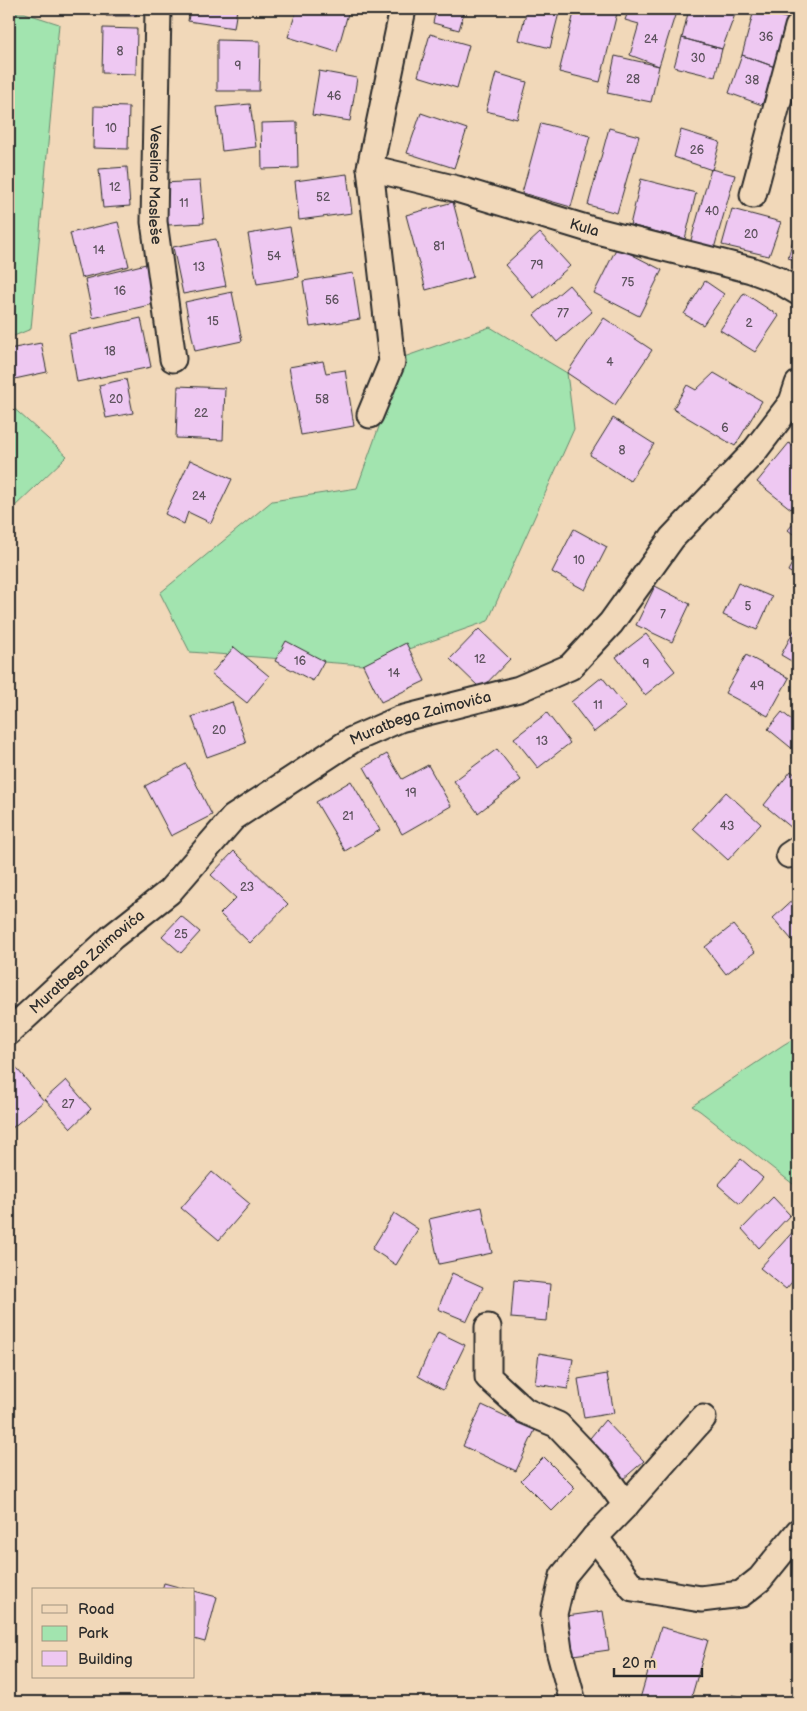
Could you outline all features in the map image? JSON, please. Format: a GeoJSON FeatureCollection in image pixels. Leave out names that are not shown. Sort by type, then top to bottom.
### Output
{"type":"FeatureCollection","features":[{"type":"Feature","properties":{"kind":"street","name":"Veselina Masleše"},"geometry":{"type":"LineString","coordinates":[[158,9],[154,222],[173,359]]}},
{"type":"Feature","properties":{"kind":"street"},"geometry":{"type":"LineString","coordinates":[[370,414],[392,362],[370,168],[404,9]]}},
{"type":"Feature","properties":{"kind":"street"},"geometry":{"type":"LineString","coordinates":[[753,195],[798,26]]}},
{"type":"Feature","properties":{"kind":"street","name":"Kula"},"geometry":{"type":"LineString","coordinates":[[370,168],[457,189],[589,229],[751,270],[778,280],[798,292]]}},
{"type":"Feature","properties":{"kind":"street","name":"Muratbega Zaimovića"},"geometry":{"type":"LineString","coordinates":[[9,1032],[112,937],[169,892],[233,818],[352,740],[400,719],[519,688],[570,667],[611,623],[672,538],[753,453],[796,399]]}},
{"type":"Feature","properties":{"kind":"street"},"geometry":{"type":"LineString","coordinates":[[488,1327],[488,1377],[525,1411],[558,1425],[598,1468],[626,1506]]}},
{"type":"Feature","properties":{"kind":"street"},"geometry":{"type":"LineString","coordinates":[[572,1702],[559,1650],[554,1614],[563,1576],[595,1537],[626,1506],[703,1418]]}},
{"type":"Feature","properties":{"kind":"street"},"geometry":{"type":"LineString","coordinates":[[595,1537],[633,1588],[701,1599],[741,1594],[760,1579],[798,1532]]}},
{"type":"Feature","properties":{"kind":"green space"},"geometry":{"type":"Polygon","coordinates":[[[9,13],[25,13],[59,24],[31,329],[9,338],[9,13]]]}},
{"type":"Feature","properties":{"kind":"green space"},"geometry":{"type":"Polygon","coordinates":[[[490,327],[567,373],[574,429],[488,621],[363,665],[190,652],[160,593],[272,501],[357,488],[404,357],[490,327]]]}},
{"type":"Feature","properties":{"kind":"green space"},"geometry":{"type":"Polygon","coordinates":[[[9,404],[67,456],[9,512],[9,404]]]}},
{"type":"Feature","properties":{"kind":"green space"},"geometry":{"type":"Polygon","coordinates":[[[798,1036],[798,1188],[692,1106],[798,1036]]]}},
{"type":"Feature","properties":{"kind":"building"},"geometry":{"type":"Polygon","coordinates":[[[106,9],[137,9],[136,16],[106,16],[106,9]]]}},
{"type":"Feature","properties":{"kind":"building"},"geometry":{"type":"Polygon","coordinates":[[[190,9],[237,9],[234,28],[188,21],[190,9]]]}},
{"type":"Feature","properties":{"kind":"building"},"geometry":{"type":"Polygon","coordinates":[[[297,9],[349,10],[337,52],[288,37],[297,9]]]}},
{"type":"Feature","properties":{"kind":"building"},"geometry":{"type":"Polygon","coordinates":[[[436,9],[465,9],[459,30],[433,23],[436,9]]]}},
{"type":"Feature","properties":{"kind":"building"},"geometry":{"type":"Polygon","coordinates":[[[527,9],[560,9],[550,48],[519,40],[527,9]]]}},
{"type":"Feature","properties":{"kind":"building"},"geometry":{"type":"Polygon","coordinates":[[[575,9],[618,9],[600,82],[559,72],[575,9]]]}},
{"type":"Feature","properties":{"kind":"building"},"geometry":{"type":"Polygon","coordinates":[[[629,9],[677,9],[659,66],[630,55],[639,24],[625,20],[629,9]]]}},
{"type":"Feature","properties":{"kind":"building"},"geometry":{"type":"Polygon","coordinates":[[[689,9],[737,9],[722,49],[682,38],[689,9]]]}},
{"type":"Feature","properties":{"kind":"building"},"geometry":{"type":"Polygon","coordinates":[[[754,10],[790,19],[775,67],[742,55],[754,10]]]}},
{"type":"Feature","properties":{"kind":"building"},"geometry":{"type":"Polygon","coordinates":[[[103,28],[137,29],[136,74],[102,73],[103,28]]]}},
{"type":"Feature","properties":{"kind":"building"},"geometry":{"type":"Polygon","coordinates":[[[430,34],[469,45],[457,88],[418,76],[430,34]]]}},
{"type":"Feature","properties":{"kind":"building"},"geometry":{"type":"Polygon","coordinates":[[[682,38],[722,49],[715,77],[674,67],[682,38]]]}},
{"type":"Feature","properties":{"kind":"building"},"geometry":{"type":"Polygon","coordinates":[[[217,40],[260,41],[259,91],[217,91],[217,40]]]}},
{"type":"Feature","properties":{"kind":"building"},"geometry":{"type":"Polygon","coordinates":[[[742,55],[775,67],[762,105],[729,93],[742,55]]]}},
{"type":"Feature","properties":{"kind":"building"},"geometry":{"type":"Polygon","coordinates":[[[615,56],[659,66],[651,102],[607,93],[615,56]]]}},
{"type":"Feature","properties":{"kind":"building"},"geometry":{"type":"Polygon","coordinates":[[[319,71],[357,78],[350,121],[312,115],[319,71]]]}},
{"type":"Feature","properties":{"kind":"building"},"geometry":{"type":"Polygon","coordinates":[[[496,73],[527,82],[517,119],[486,111],[496,73]]]}},
{"type":"Feature","properties":{"kind":"building"},"geometry":{"type":"Polygon","coordinates":[[[250,104],[256,147],[222,151],[217,107],[250,104]]]}},
{"type":"Feature","properties":{"kind":"building"},"geometry":{"type":"Polygon","coordinates":[[[94,106],[129,107],[128,149],[93,148],[94,106]]]}},
{"type":"Feature","properties":{"kind":"building"},"geometry":{"type":"Polygon","coordinates":[[[421,113],[467,129],[454,168],[407,153],[421,113]]]}},
{"type":"Feature","properties":{"kind":"building"},"geometry":{"type":"Polygon","coordinates":[[[297,122],[298,168],[262,169],[261,123],[297,122]]]}},
{"type":"Feature","properties":{"kind":"building"},"geometry":{"type":"Polygon","coordinates":[[[541,123],[590,136],[571,207],[522,193],[541,123]]]}},
{"type":"Feature","properties":{"kind":"building"},"geometry":{"type":"Polygon","coordinates":[[[609,128],[639,136],[617,213],[588,205],[609,128]]]}},
{"type":"Feature","properties":{"kind":"building"},"geometry":{"type":"Polygon","coordinates":[[[681,130],[720,142],[712,170],[674,157],[681,130]]]}},
{"type":"Feature","properties":{"kind":"building"},"geometry":{"type":"Polygon","coordinates":[[[127,167],[130,206],[103,208],[99,169],[127,167]]]}},
{"type":"Feature","properties":{"kind":"building"},"geometry":{"type":"Polygon","coordinates":[[[711,169],[735,175],[713,252],[689,247],[711,169]]]}},
{"type":"Feature","properties":{"kind":"building"},"geometry":{"type":"Polygon","coordinates":[[[347,174],[352,213],[299,220],[295,181],[347,174]]]}},
{"type":"Feature","properties":{"kind":"building"},"geometry":{"type":"Polygon","coordinates":[[[641,179],[696,193],[685,239],[630,225],[641,179]]]}},
{"type":"Feature","properties":{"kind":"building"},"geometry":{"type":"Polygon","coordinates":[[[200,181],[204,223],[168,225],[164,183],[200,181]]]}},
{"type":"Feature","properties":{"kind":"building"},"geometry":{"type":"Polygon","coordinates":[[[453,202],[473,277],[426,290],[406,215],[453,202]]]}},
{"type":"Feature","properties":{"kind":"building"},"geometry":{"type":"Polygon","coordinates":[[[732,209],[781,222],[769,256],[722,245],[732,209]]]}},
{"type":"Feature","properties":{"kind":"building"},"geometry":{"type":"Polygon","coordinates":[[[118,222],[129,266],[81,278],[70,233],[118,222]]]}},
{"type":"Feature","properties":{"kind":"building"},"geometry":{"type":"Polygon","coordinates":[[[798,222],[798,261],[788,258],[798,222]]]}},
{"type":"Feature","properties":{"kind":"building"},"geometry":{"type":"Polygon","coordinates":[[[290,227],[299,277],[257,284],[248,234],[290,227]]]}},
{"type":"Feature","properties":{"kind":"building"},"geometry":{"type":"Polygon","coordinates":[[[540,233],[570,266],[534,298],[505,265],[540,233]]]}},
{"type":"Feature","properties":{"kind":"building"},"geometry":{"type":"Polygon","coordinates":[[[216,239],[226,286],[183,294],[173,247],[216,239]]]}},
{"type":"Feature","properties":{"kind":"building"},"geometry":{"type":"Polygon","coordinates":[[[617,247],[662,270],[639,316],[594,293],[617,247]]]}},
{"type":"Feature","properties":{"kind":"building"},"geometry":{"type":"Polygon","coordinates":[[[146,264],[154,304],[93,318],[85,279],[146,264]]]}},
{"type":"Feature","properties":{"kind":"building"},"geometry":{"type":"Polygon","coordinates":[[[353,273],[360,319],[310,327],[303,281],[353,273]]]}},
{"type":"Feature","properties":{"kind":"building"},"geometry":{"type":"Polygon","coordinates":[[[705,281],[724,294],[703,325],[684,314],[705,281]]]}},
{"type":"Feature","properties":{"kind":"building"},"geometry":{"type":"Polygon","coordinates":[[[569,285],[592,312],[557,342],[534,315],[569,285]]]}},
{"type":"Feature","properties":{"kind":"building"},"geometry":{"type":"Polygon","coordinates":[[[232,292],[242,341],[195,351],[185,302],[232,292]]]}},
{"type":"Feature","properties":{"kind":"building"},"geometry":{"type":"Polygon","coordinates":[[[744,293],[779,316],[755,352],[720,330],[744,293]]]}},
{"type":"Feature","properties":{"kind":"building"},"geometry":{"type":"Polygon","coordinates":[[[141,318],[151,367],[77,382],[69,334],[141,318]]]}},
{"type":"Feature","properties":{"kind":"building"},"geometry":{"type":"Polygon","coordinates":[[[604,318],[652,350],[615,405],[567,373],[604,318]]]}},
{"type":"Feature","properties":{"kind":"building"},"geometry":{"type":"Polygon","coordinates":[[[41,343],[47,372],[10,380],[9,349],[41,343]]]}},
{"type":"Feature","properties":{"kind":"building"},"geometry":{"type":"Polygon","coordinates":[[[323,361],[326,373],[345,370],[354,426],[301,435],[289,367],[323,361]]]}},
{"type":"Feature","properties":{"kind":"building"},"geometry":{"type":"Polygon","coordinates":[[[714,373],[762,401],[735,446],[673,409],[687,385],[696,390],[714,373]]]}},
{"type":"Feature","properties":{"kind":"building"},"geometry":{"type":"Polygon","coordinates":[[[126,379],[133,413],[106,418],[99,385],[126,379]]]}},
{"type":"Feature","properties":{"kind":"building"},"geometry":{"type":"Polygon","coordinates":[[[178,386],[225,388],[223,440],[176,438],[178,386]]]}},
{"type":"Feature","properties":{"kind":"building"},"geometry":{"type":"Polygon","coordinates":[[[613,418],[654,444],[630,481],[590,455],[613,418]]]}},
{"type":"Feature","properties":{"kind":"building"},"geometry":{"type":"Polygon","coordinates":[[[789,443],[798,450],[798,501],[791,509],[757,482],[789,443]]]}},
{"type":"Feature","properties":{"kind":"building"},"geometry":{"type":"Polygon","coordinates":[[[190,460],[232,479],[211,523],[188,512],[184,524],[165,514],[190,460]]]}},
{"type":"Feature","properties":{"kind":"building"},"geometry":{"type":"Polygon","coordinates":[[[798,518],[798,538],[788,530],[798,518]]]}},
{"type":"Feature","properties":{"kind":"building"},"geometry":{"type":"Polygon","coordinates":[[[574,529],[607,547],[585,590],[552,572],[574,529]]]}},
{"type":"Feature","properties":{"kind":"building"},"geometry":{"type":"Polygon","coordinates":[[[798,552],[798,577],[788,571],[798,552]]]}},
{"type":"Feature","properties":{"kind":"building"},"geometry":{"type":"Polygon","coordinates":[[[738,583],[772,597],[757,630],[723,615],[738,583]]]}},
{"type":"Feature","properties":{"kind":"building"},"geometry":{"type":"Polygon","coordinates":[[[655,586],[690,604],[672,642],[636,625],[655,586]]]}},
{"type":"Feature","properties":{"kind":"building"},"geometry":{"type":"Polygon","coordinates":[[[798,623],[798,665],[781,655],[798,623]]]}},
{"type":"Feature","properties":{"kind":"building"},"geometry":{"type":"Polygon","coordinates":[[[479,629],[510,659],[481,689],[450,659],[479,629]]]}},
{"type":"Feature","properties":{"kind":"building"},"geometry":{"type":"Polygon","coordinates":[[[646,634],[675,671],[645,695],[616,657],[646,634]]]}},
{"type":"Feature","properties":{"kind":"building"},"geometry":{"type":"Polygon","coordinates":[[[286,641],[324,661],[313,681],[275,661],[286,641]]]}},
{"type":"Feature","properties":{"kind":"building"},"geometry":{"type":"Polygon","coordinates":[[[406,643],[425,681],[381,702],[363,665],[406,643]]]}},
{"type":"Feature","properties":{"kind":"building"},"geometry":{"type":"Polygon","coordinates":[[[234,647],[269,676],[247,703],[211,674],[234,647]]]}},
{"type":"Feature","properties":{"kind":"building"},"geometry":{"type":"Polygon","coordinates":[[[746,655],[789,678],[768,716],[725,693],[746,655]]]}},
{"type":"Feature","properties":{"kind":"building"},"geometry":{"type":"Polygon","coordinates":[[[602,677],[626,707],[594,732],[571,702],[602,677]]]}},
{"type":"Feature","properties":{"kind":"building"},"geometry":{"type":"Polygon","coordinates":[[[232,702],[246,743],[207,757],[192,717],[232,702]]]}},
{"type":"Feature","properties":{"kind":"building"},"geometry":{"type":"Polygon","coordinates":[[[782,712],[798,725],[798,747],[795,751],[768,729],[782,712]]]}},
{"type":"Feature","properties":{"kind":"building"},"geometry":{"type":"Polygon","coordinates":[[[547,713],[570,743],[538,768],[514,738],[547,713]]]}},
{"type":"Feature","properties":{"kind":"building"},"geometry":{"type":"Polygon","coordinates":[[[497,749],[521,780],[478,813],[454,781],[497,749]]]}},
{"type":"Feature","properties":{"kind":"building"},"geometry":{"type":"Polygon","coordinates":[[[387,754],[402,779],[428,765],[451,806],[402,834],[364,767],[387,754]]]}},
{"type":"Feature","properties":{"kind":"building"},"geometry":{"type":"Polygon","coordinates":[[[186,764],[212,815],[171,836],[145,786],[186,764]]]}},
{"type":"Feature","properties":{"kind":"building"},"geometry":{"type":"Polygon","coordinates":[[[791,771],[798,777],[798,833],[764,805],[791,771]]]}},
{"type":"Feature","properties":{"kind":"building"},"geometry":{"type":"Polygon","coordinates":[[[351,781],[380,830],[345,851],[316,802],[351,781]]]}},
{"type":"Feature","properties":{"kind":"building"},"geometry":{"type":"Polygon","coordinates":[[[726,792],[761,824],[728,860],[693,828],[726,792]]]}},
{"type":"Feature","properties":{"kind":"building"},"geometry":{"type":"Polygon","coordinates":[[[234,851],[288,904],[250,943],[220,914],[236,898],[211,875],[234,851]]]}},
{"type":"Feature","properties":{"kind":"building"},"geometry":{"type":"Polygon","coordinates":[[[798,895],[798,947],[773,918],[798,895]]]}},
{"type":"Feature","properties":{"kind":"building"},"geometry":{"type":"Polygon","coordinates":[[[181,916],[200,932],[181,953],[162,936],[181,916]]]}},
{"type":"Feature","properties":{"kind":"building"},"geometry":{"type":"Polygon","coordinates":[[[733,925],[755,952],[726,974],[705,947],[733,925]]]}},
{"type":"Feature","properties":{"kind":"building"},"geometry":{"type":"Polygon","coordinates":[[[13,1064],[44,1101],[11,1129],[9,1127],[9,1067],[13,1064]]]}},
{"type":"Feature","properties":{"kind":"building"},"geometry":{"type":"Polygon","coordinates":[[[66,1080],[91,1109],[71,1128],[45,1099],[66,1080]]]}},
{"type":"Feature","properties":{"kind":"building"},"geometry":{"type":"Polygon","coordinates":[[[741,1159],[763,1178],[740,1204],[718,1185],[741,1159]]]}},
{"type":"Feature","properties":{"kind":"building"},"geometry":{"type":"Polygon","coordinates":[[[212,1172],[250,1204],[219,1240],[181,1208],[212,1172]]]}},
{"type":"Feature","properties":{"kind":"building"},"geometry":{"type":"Polygon","coordinates":[[[773,1197],[790,1215],[759,1248],[742,1229],[773,1197]]]}},
{"type":"Feature","properties":{"kind":"building"},"geometry":{"type":"Polygon","coordinates":[[[482,1207],[492,1253],[439,1264],[429,1219],[482,1207]]]}},
{"type":"Feature","properties":{"kind":"building"},"geometry":{"type":"Polygon","coordinates":[[[394,1213],[418,1229],[396,1265],[372,1249],[394,1213]]]}},
{"type":"Feature","properties":{"kind":"building"},"geometry":{"type":"Polygon","coordinates":[[[798,1226],[798,1275],[786,1289],[760,1268],[798,1226]]]}},
{"type":"Feature","properties":{"kind":"building"},"geometry":{"type":"Polygon","coordinates":[[[452,1273],[483,1287],[467,1321],[438,1309],[452,1273]]]}},
{"type":"Feature","properties":{"kind":"building"},"geometry":{"type":"Polygon","coordinates":[[[514,1280],[550,1284],[547,1321],[511,1318],[514,1280]]]}},
{"type":"Feature","properties":{"kind":"building"},"geometry":{"type":"Polygon","coordinates":[[[438,1332],[465,1345],[443,1390],[418,1376],[438,1332]]]}},
{"type":"Feature","properties":{"kind":"building"},"geometry":{"type":"Polygon","coordinates":[[[539,1353],[573,1359],[568,1389],[535,1384],[539,1353]]]}},
{"type":"Feature","properties":{"kind":"building"},"geometry":{"type":"Polygon","coordinates":[[[607,1374],[614,1413],[584,1418],[578,1379],[607,1374]]]}},
{"type":"Feature","properties":{"kind":"building"},"geometry":{"type":"Polygon","coordinates":[[[482,1405],[535,1430],[516,1471],[463,1446],[482,1405]]]}},
{"type":"Feature","properties":{"kind":"building"},"geometry":{"type":"Polygon","coordinates":[[[605,1420],[644,1461],[622,1480],[586,1443],[605,1420]]]}},
{"type":"Feature","properties":{"kind":"building"},"geometry":{"type":"Polygon","coordinates":[[[544,1457],[575,1488],[552,1511],[521,1480],[544,1457]]]}},
{"type":"Feature","properties":{"kind":"building"},"geometry":{"type":"Polygon","coordinates":[[[164,1583],[182,1588],[163,1588],[164,1583]]]}},
{"type":"Feature","properties":{"kind":"building"},"geometry":{"type":"Polygon","coordinates":[[[195,1591],[217,1597],[205,1642],[195,1639],[195,1591]]]}},
{"type":"Feature","properties":{"kind":"building"},"geometry":{"type":"Polygon","coordinates":[[[603,1611],[609,1650],[573,1655],[567,1616],[603,1611]]]}},
{"type":"Feature","properties":{"kind":"building"},"geometry":{"type":"Polygon","coordinates":[[[661,1627],[708,1640],[690,1702],[639,1702],[661,1627]]]}},
{"type":"Feature","properties":{"kind":"building"},"geometry":{"type":"Polygon","coordinates":[[[732,1695],[760,1701],[731,1702],[732,1695]]]}}]}
